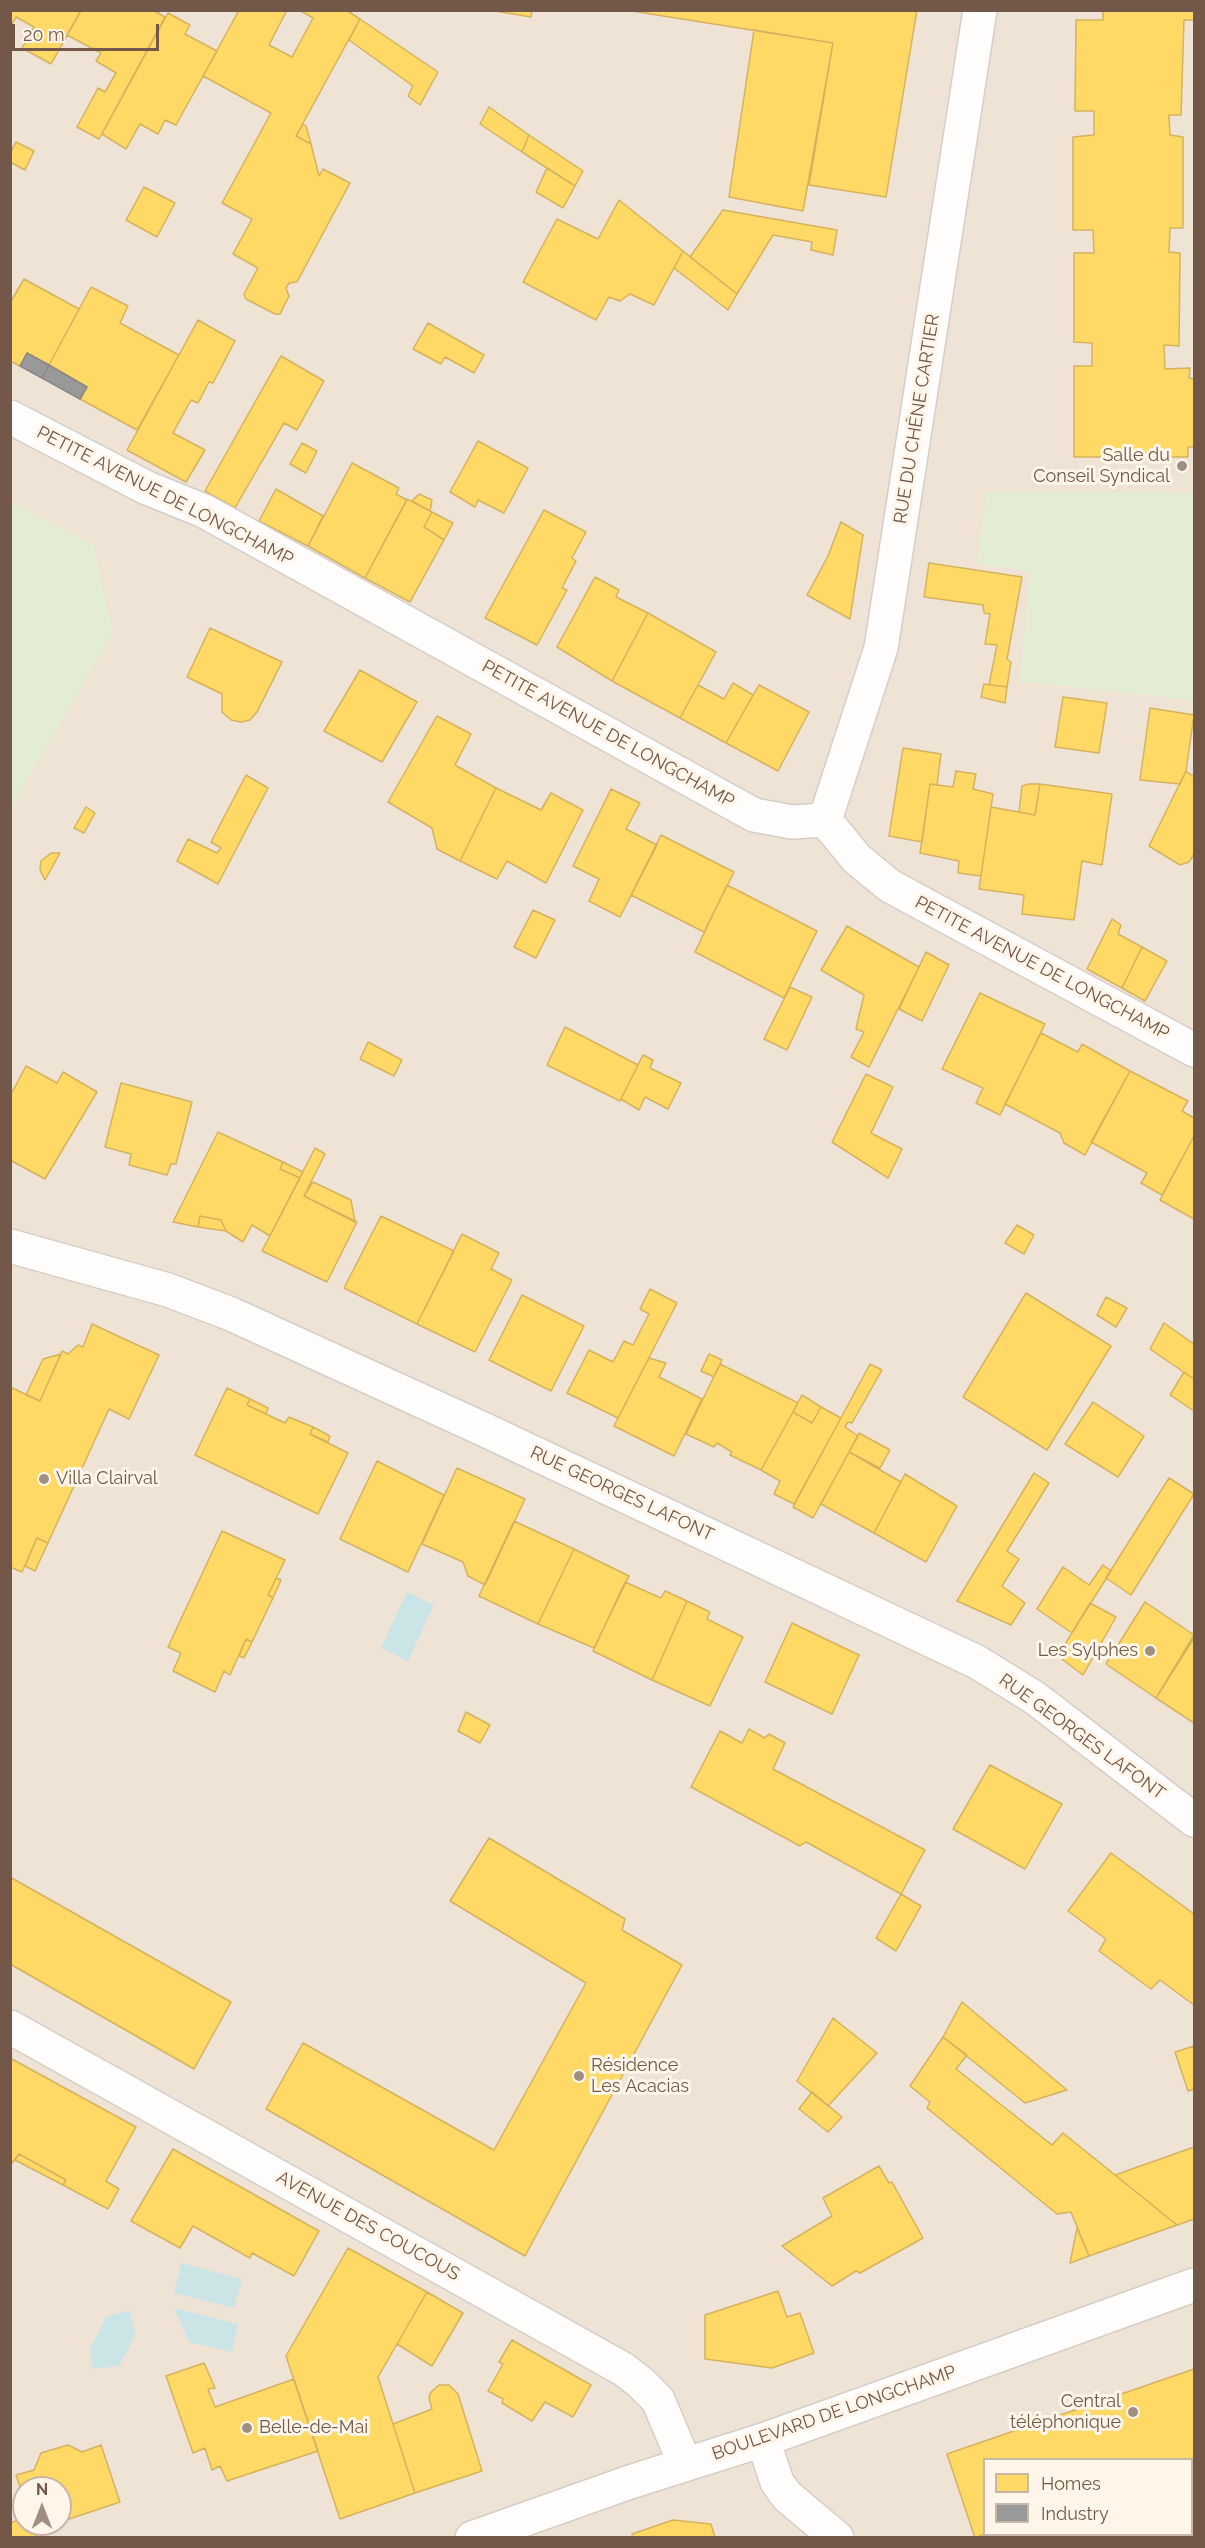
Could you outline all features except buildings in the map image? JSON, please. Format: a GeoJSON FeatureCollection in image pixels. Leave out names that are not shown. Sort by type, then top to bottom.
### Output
{"type":"FeatureCollection","features":[{"type":"Feature","properties":{"kind":"street","name":"RUE DU CHÊNE CARTIER"},"geometry":{"type":"LineString","coordinates":[[825,820],[881,648],[981,10]]}},
{"type":"Feature","properties":{"kind":"street","name":"PETITE AVENUE DE LONGCHAMP"},"geometry":{"type":"LineString","coordinates":[[10,417],[147,488],[204,511],[754,815],[792,822],[825,820],[857,859],[890,886],[1194,1050]]}},
{"type":"Feature","properties":{"kind":"street","name":"RUE GEORGES LAFONT"},"geometry":{"type":"LineString","coordinates":[[10,1246],[168,1290],[231,1314],[483,1429],[977,1662],[1035,1698],[1194,1820]]}},
{"type":"Feature","properties":{"kind":"street","name":"AVENUE DES COUCOUS"},"geometry":{"type":"LineString","coordinates":[[10,2027],[623,2369],[658,2400],[685,2464]]}},
{"type":"Feature","properties":{"kind":"street","name":"BOULEVARD DE LONGCHAMP"},"geometry":{"type":"LineString","coordinates":[[472,2538],[685,2464],[763,2440],[1194,2285]]}},
{"type":"Feature","properties":{"kind":"street"},"geometry":{"type":"LineString","coordinates":[[763,2440],[777,2482],[787,2496],[837,2538]]}},
{"type":"Feature","properties":{"kind":"shaded area"},"geometry":{"type":"Polygon","coordinates":[[[11,11],[1194,11],[1194,2537],[11,2538],[11,11]]]}},
{"type":"Feature","properties":{"kind":"green space"},"geometry":{"type":"Polygon","coordinates":[[[987,492],[1194,493],[1194,700],[1020,681],[1030,571],[977,564],[987,492]]]}},
{"type":"Feature","properties":{"kind":"green space"},"geometry":{"type":"Polygon","coordinates":[[[11,502],[93,545],[113,633],[11,808],[11,502]]]}},
{"type":"Feature","properties":{"kind":"water"},"geometry":{"type":"Polygon","coordinates":[[[407,1592],[434,1605],[408,1661],[381,1648],[407,1592]]]}},
{"type":"Feature","properties":{"kind":"water"},"geometry":{"type":"Polygon","coordinates":[[[181,2263],[242,2279],[234,2308],[174,2293],[181,2263]]]}},
{"type":"Feature","properties":{"kind":"water"},"geometry":{"type":"Polygon","coordinates":[[[174,2308],[238,2324],[232,2352],[189,2342],[174,2308]]]}},
{"type":"Feature","properties":{"kind":"water"},"geometry":{"type":"Polygon","coordinates":[[[129,2310],[136,2334],[119,2366],[92,2369],[90,2349],[106,2317],[129,2310]]]}},
{"type":"Feature","properties":{"kind":"place","name":"Salle du Conseil Syndical"},"geometry":{"type":"Point","coordinates":[1182,466]}},
{"type":"Feature","properties":{"kind":"place","name":"Villa Clairval"},"geometry":{"type":"Point","coordinates":[44,1479]}},
{"type":"Feature","properties":{"kind":"place","name":"Les Sylphes"},"geometry":{"type":"Point","coordinates":[1150,1651]}},
{"type":"Feature","properties":{"kind":"place","name":"Résidence Les Acacias"},"geometry":{"type":"Point","coordinates":[579,2076]}},
{"type":"Feature","properties":{"kind":"place","name":"Central téléphonique"},"geometry":{"type":"Point","coordinates":[1133,2412]}},
{"type":"Feature","properties":{"kind":"place","name":"Belle-de-Mai"},"geometry":{"type":"Point","coordinates":[247,2428]}}]}
